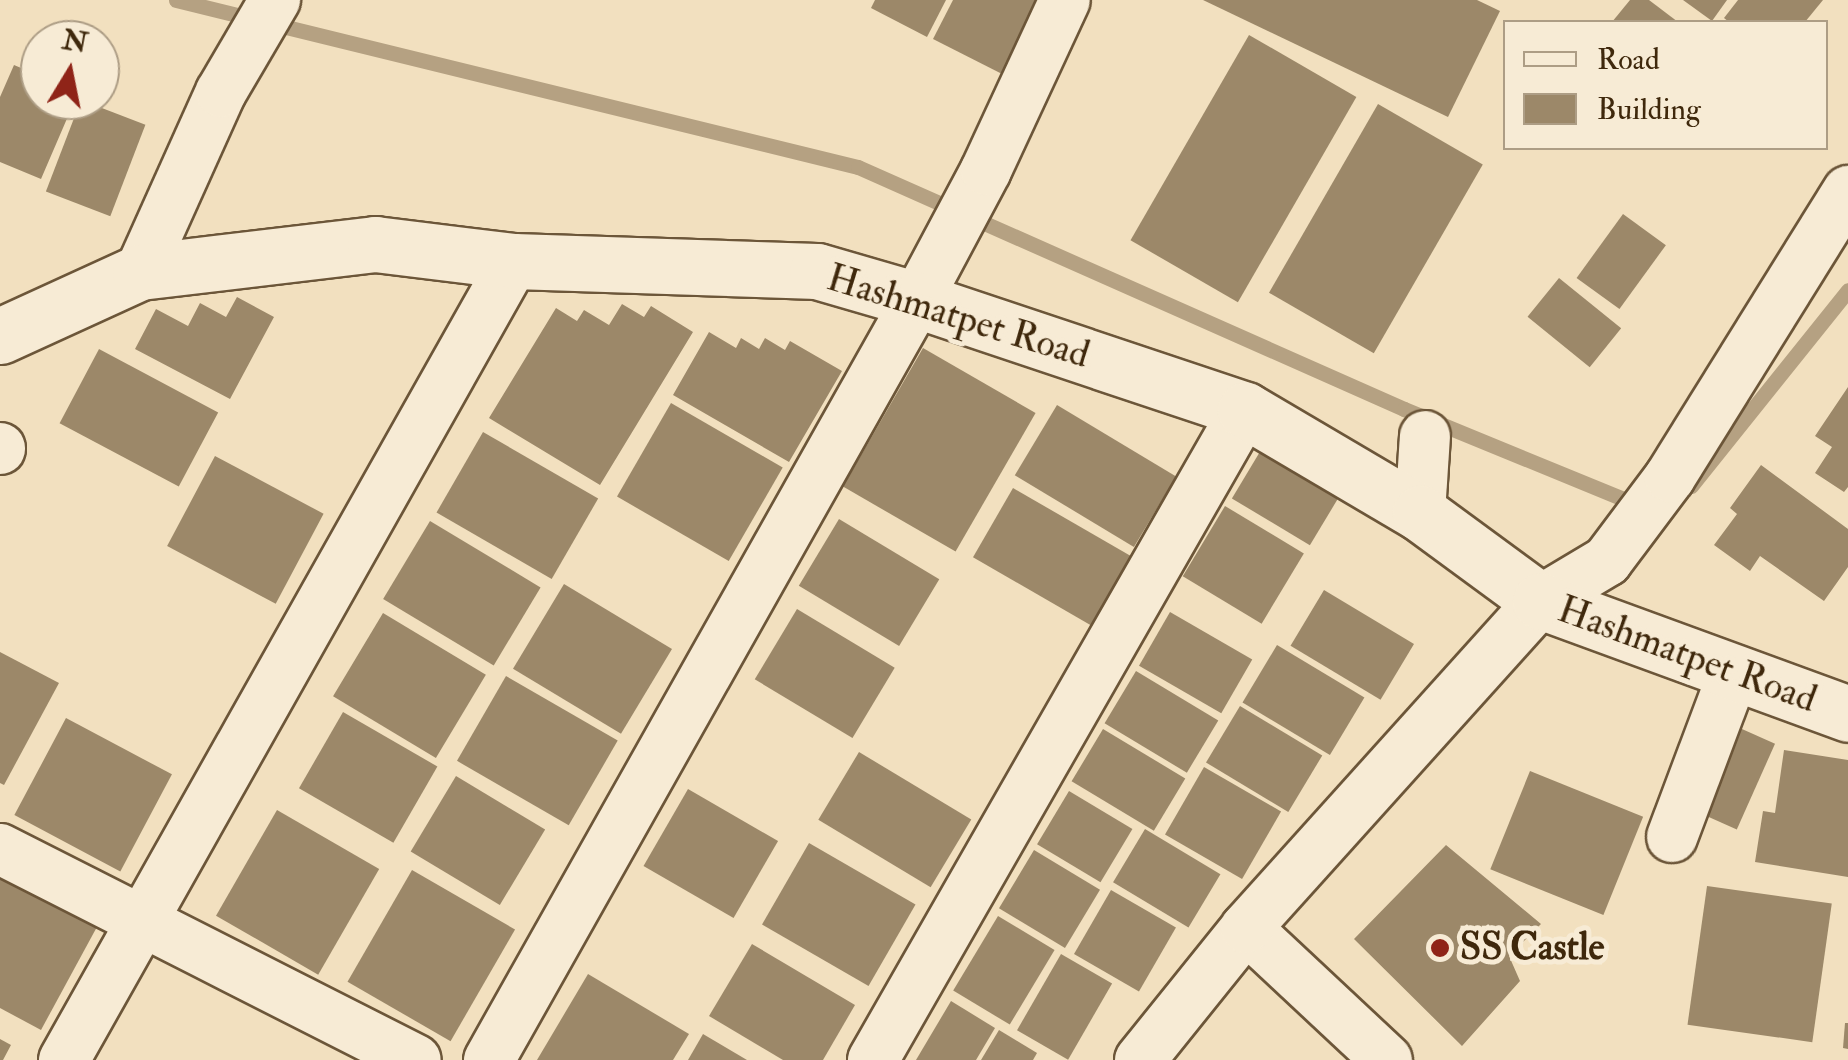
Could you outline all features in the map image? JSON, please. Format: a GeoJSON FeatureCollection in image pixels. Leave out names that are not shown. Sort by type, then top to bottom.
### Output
{"type":"FeatureCollection","features":[{"type":"Feature","properties":{"kind":"main road","name":"Hashmatpet Road"},"geometry":{"type":"LineString","coordinates":[[0,336],[140,272],[375,244],[514,261],[817,271],[917,300],[1245,410],[1420,513],[1540,601],[1848,714]]}},
{"type":"Feature","properties":{"kind":"street"},"geometry":{"type":"LineString","coordinates":[[140,272],[221,92],[275,0]]}},
{"type":"Feature","properties":{"kind":"street"},"geometry":{"type":"LineString","coordinates":[[489,1060],[917,300],[986,170],[1065,0]]}},
{"type":"Feature","properties":{"kind":"street"},"geometry":{"type":"LineString","coordinates":[[1140,1060],[1246,928],[1540,601],[1607,561],[1670,477],[1848,191]]}},
{"type":"Feature","properties":{"kind":"street"},"geometry":{"type":"LineString","coordinates":[[64,1060],[139,920],[514,261]]}},
{"type":"Feature","properties":{"kind":"street"},"geometry":{"type":"LineString","coordinates":[[873,1060],[1245,410]]}},
{"type":"Feature","properties":{"kind":"street"},"geometry":{"type":"LineString","coordinates":[[1420,513],[1424,436]]}},
{"type":"Feature","properties":{"kind":"street"},"geometry":{"type":"LineString","coordinates":[[1672,837],[1734,672]]}},
{"type":"Feature","properties":{"kind":"street"},"geometry":{"type":"LineString","coordinates":[[0,848],[416,1060]]}},
{"type":"Feature","properties":{"kind":"street"},"geometry":{"type":"LineString","coordinates":[[1246,928],[1387,1060]]}},
{"type":"Feature","properties":{"kind":"building"},"geometry":{"type":"Polygon","coordinates":[[[875,0],[946,0],[927,37],[871,8],[875,0]]]}},
{"type":"Feature","properties":{"kind":"building"},"geometry":{"type":"Polygon","coordinates":[[[953,0],[1047,0],[1008,77],[933,39],[953,0]]]}},
{"type":"Feature","properties":{"kind":"building"},"geometry":{"type":"Polygon","coordinates":[[[1203,0],[1477,0],[1500,11],[1448,117],[1203,0]]]}},
{"type":"Feature","properties":{"kind":"building"},"geometry":{"type":"Polygon","coordinates":[[[1630,0],[1649,0],[1675,20],[1614,20],[1630,0]]]}},
{"type":"Feature","properties":{"kind":"building"},"geometry":{"type":"Polygon","coordinates":[[[1683,0],[1727,0],[1711,20],[1683,0]]]}},
{"type":"Feature","properties":{"kind":"building"},"geometry":{"type":"Polygon","coordinates":[[[1738,0],[1823,0],[1807,20],[1724,18],[1738,0]]]}},
{"type":"Feature","properties":{"kind":"building"},"geometry":{"type":"Polygon","coordinates":[[[1249,35],[1356,97],[1238,302],[1130,240],[1249,35]]]}},
{"type":"Feature","properties":{"kind":"building"},"geometry":{"type":"Polygon","coordinates":[[[14,65],[20,68],[20,120],[66,120],[41,179],[0,162],[0,97],[14,65]]]}},
{"type":"Feature","properties":{"kind":"building"},"geometry":{"type":"Polygon","coordinates":[[[1378,104],[1483,164],[1374,353],[1269,293],[1378,104]]]}},
{"type":"Feature","properties":{"kind":"building"},"geometry":{"type":"Polygon","coordinates":[[[120,115],[145,125],[110,216],[46,191],[73,120],[120,120],[120,115]]]}},
{"type":"Feature","properties":{"kind":"building"},"geometry":{"type":"Polygon","coordinates":[[[1623,214],[1666,245],[1619,309],[1577,278],[1623,214]]]}},
{"type":"Feature","properties":{"kind":"building"},"geometry":{"type":"Polygon","coordinates":[[[1559,278],[1621,328],[1590,367],[1528,317],[1559,278]]]}},
{"type":"Feature","properties":{"kind":"building"},"geometry":{"type":"Polygon","coordinates":[[[237,297],[274,317],[230,399],[135,349],[156,309],[188,326],[200,303],[226,317],[237,297]]]}},
{"type":"Feature","properties":{"kind":"building"},"geometry":{"type":"Polygon","coordinates":[[[622,304],[644,317],[651,306],[693,332],[600,485],[489,418],[556,308],[577,321],[584,310],[609,325],[622,304]]]}},
{"type":"Feature","properties":{"kind":"building"},"geometry":{"type":"Polygon","coordinates":[[[709,332],[736,348],[741,338],[759,349],[765,338],[785,350],[790,341],[842,371],[789,462],[673,395],[709,332]]]}},
{"type":"Feature","properties":{"kind":"building"},"geometry":{"type":"Polygon","coordinates":[[[923,348],[1036,413],[956,552],[843,487],[923,348]]]}},
{"type":"Feature","properties":{"kind":"building"},"geometry":{"type":"Polygon","coordinates":[[[99,349],[218,412],[179,487],[60,423],[99,349]]]}},
{"type":"Feature","properties":{"kind":"building"},"geometry":{"type":"Polygon","coordinates":[[[1848,387],[1848,487],[1844,492],[1815,473],[1832,447],[1815,436],[1848,387]]]}},
{"type":"Feature","properties":{"kind":"building"},"geometry":{"type":"Polygon","coordinates":[[[671,403],[783,468],[729,561],[617,497],[671,403]]]}},
{"type":"Feature","properties":{"kind":"building"},"geometry":{"type":"Polygon","coordinates":[[[1057,405],[1176,477],[1134,547],[1015,475],[1057,405]]]}},
{"type":"Feature","properties":{"kind":"building"},"geometry":{"type":"Polygon","coordinates":[[[483,432],[598,498],[552,579],[436,513],[483,432]]]}},
{"type":"Feature","properties":{"kind":"building"},"geometry":{"type":"Polygon","coordinates":[[[1270,435],[1348,482],[1310,545],[1232,498],[1270,435]]]}},
{"type":"Feature","properties":{"kind":"building"},"geometry":{"type":"Polygon","coordinates":[[[215,456],[324,514],[276,604],[167,546],[215,456]]]}},
{"type":"Feature","properties":{"kind":"building"},"geometry":{"type":"Polygon","coordinates":[[[1761,465],[1848,529],[1848,567],[1824,601],[1760,556],[1750,571],[1714,545],[1737,514],[1730,508],[1761,465]]]}},
{"type":"Feature","properties":{"kind":"building"},"geometry":{"type":"Polygon","coordinates":[[[1013,488],[1132,556],[1092,626],[973,557],[1013,488]]]}},
{"type":"Feature","properties":{"kind":"building"},"geometry":{"type":"Polygon","coordinates":[[[1225,506],[1304,553],[1262,624],[1183,576],[1225,506]]]}},
{"type":"Feature","properties":{"kind":"building"},"geometry":{"type":"Polygon","coordinates":[[[839,519],[939,579],[899,646],[799,586],[839,519]]]}},
{"type":"Feature","properties":{"kind":"building"},"geometry":{"type":"Polygon","coordinates":[[[430,521],[541,587],[494,665],[383,599],[430,521]]]}},
{"type":"Feature","properties":{"kind":"building"},"geometry":{"type":"Polygon","coordinates":[[[564,584],[672,649],[621,734],[513,669],[564,584]]]}},
{"type":"Feature","properties":{"kind":"building"},"geometry":{"type":"Polygon","coordinates":[[[1324,590],[1414,644],[1381,700],[1291,646],[1324,590]]]}},
{"type":"Feature","properties":{"kind":"building"},"geometry":{"type":"Polygon","coordinates":[[[797,609],[895,668],[852,738],[755,679],[797,609]]]}},
{"type":"Feature","properties":{"kind":"building"},"geometry":{"type":"Polygon","coordinates":[[[1170,612],[1252,659],[1221,713],[1139,666],[1170,612]]]}},
{"type":"Feature","properties":{"kind":"building"},"geometry":{"type":"Polygon","coordinates":[[[383,613],[486,675],[436,758],[333,696],[383,613]]]}},
{"type":"Feature","properties":{"kind":"building"},"geometry":{"type":"Polygon","coordinates":[[[1277,645],[1364,698],[1330,755],[1242,702],[1277,645]]]}},
{"type":"Feature","properties":{"kind":"building"},"geometry":{"type":"Polygon","coordinates":[[[0,652],[59,683],[4,785],[0,783],[0,652]]]}},
{"type":"Feature","properties":{"kind":"building"},"geometry":{"type":"Polygon","coordinates":[[[1136,671],[1218,720],[1187,773],[1105,723],[1136,671]]]}},
{"type":"Feature","properties":{"kind":"building"},"geometry":{"type":"Polygon","coordinates":[[[506,676],[618,740],[569,825],[457,761],[506,676]]]}},
{"type":"Feature","properties":{"kind":"building"},"geometry":{"type":"Polygon","coordinates":[[[1240,706],[1322,755],[1288,812],[1206,763],[1240,706]]]}},
{"type":"Feature","properties":{"kind":"building"},"geometry":{"type":"Polygon","coordinates":[[[343,712],[437,766],[393,843],[299,788],[343,712]]]}},
{"type":"Feature","properties":{"kind":"building"},"geometry":{"type":"Polygon","coordinates":[[[66,718],[172,774],[120,871],[14,815],[66,718]]]}},
{"type":"Feature","properties":{"kind":"building"},"geometry":{"type":"Polygon","coordinates":[[[1733,725],[1775,744],[1737,830],[1695,811],[1733,725]]]}},
{"type":"Feature","properties":{"kind":"building"},"geometry":{"type":"Polygon","coordinates":[[[1103,729],[1185,778],[1154,831],[1072,781],[1103,729]]]}},
{"type":"Feature","properties":{"kind":"building"},"geometry":{"type":"Polygon","coordinates":[[[1784,750],[1848,760],[1848,877],[1755,862],[1763,811],[1775,813],[1784,750]]]}},
{"type":"Feature","properties":{"kind":"building"},"geometry":{"type":"Polygon","coordinates":[[[859,752],[971,819],[931,887],[818,820],[859,752]]]}},
{"type":"Feature","properties":{"kind":"building"},"geometry":{"type":"Polygon","coordinates":[[[1204,767],[1281,812],[1242,879],[1165,835],[1204,767]]]}},
{"type":"Feature","properties":{"kind":"building"},"geometry":{"type":"Polygon","coordinates":[[[1530,771],[1643,817],[1603,915],[1490,869],[1530,771]]]}},
{"type":"Feature","properties":{"kind":"building"},"geometry":{"type":"Polygon","coordinates":[[[456,776],[545,830],[500,905],[411,851],[456,776]]]}},
{"type":"Feature","properties":{"kind":"building"},"geometry":{"type":"Polygon","coordinates":[[[688,789],[778,841],[734,918],[644,866],[688,789]]]}},
{"type":"Feature","properties":{"kind":"building"},"geometry":{"type":"Polygon","coordinates":[[[1069,791],[1132,829],[1100,882],[1037,844],[1069,791]]]}},
{"type":"Feature","properties":{"kind":"building"},"geometry":{"type":"Polygon","coordinates":[[[277,810],[379,869],[318,975],[216,916],[277,810]]]}},
{"type":"Feature","properties":{"kind":"building"},"geometry":{"type":"Polygon","coordinates":[[[1145,829],[1220,874],[1188,927],[1113,882],[1145,829]]]}},
{"type":"Feature","properties":{"kind":"building"},"geometry":{"type":"Polygon","coordinates":[[[809,843],[916,904],[869,986],[762,924],[809,843]]]}},
{"type":"Feature","properties":{"kind":"building","name":"SS Castle"},"geometry":{"type":"Polygon","coordinates":[[[1446,845],[1541,924],[1509,956],[1520,981],[1462,1046],[1354,939],[1446,845]]]}},
{"type":"Feature","properties":{"kind":"building"},"geometry":{"type":"Polygon","coordinates":[[[1034,850],[1100,890],[1065,948],[999,908],[1034,850]]]}},
{"type":"Feature","properties":{"kind":"building"},"geometry":{"type":"Polygon","coordinates":[[[412,870],[515,929],[451,1041],[348,982],[412,870]]]}},
{"type":"Feature","properties":{"kind":"building"},"geometry":{"type":"Polygon","coordinates":[[[0,873],[98,925],[41,1030],[0,1008],[0,873]]]}},
{"type":"Feature","properties":{"kind":"building"},"geometry":{"type":"Polygon","coordinates":[[[1707,886],[1832,904],[1812,1042],[1688,1025],[1707,886]]]}},
{"type":"Feature","properties":{"kind":"building"},"geometry":{"type":"Polygon","coordinates":[[[1111,890],[1176,928],[1139,992],[1074,954],[1111,890]]]}},
{"type":"Feature","properties":{"kind":"building"},"geometry":{"type":"Polygon","coordinates":[[[998,916],[1055,950],[1010,1025],[953,991],[998,916]]]}},
{"type":"Feature","properties":{"kind":"building"},"geometry":{"type":"Polygon","coordinates":[[[752,944],[855,1005],[823,1060],[783,1060],[709,1016],[752,944]]]}},
{"type":"Feature","properties":{"kind":"building"},"geometry":{"type":"Polygon","coordinates":[[[1061,954],[1112,984],[1068,1060],[1017,1030],[1061,954]]]}},
{"type":"Feature","properties":{"kind":"building"},"geometry":{"type":"Polygon","coordinates":[[[588,974],[689,1034],[673,1060],[537,1060],[588,974]]]}},
{"type":"Feature","properties":{"kind":"building"},"geometry":{"type":"Polygon","coordinates":[[[951,1001],[995,1028],[976,1060],[916,1060],[951,1001]]]}},
{"type":"Feature","properties":{"kind":"building"},"geometry":{"type":"Polygon","coordinates":[[[1848,1023],[1848,1049],[1843,1048],[1848,1023]]]}},
{"type":"Feature","properties":{"kind":"building"},"geometry":{"type":"Polygon","coordinates":[[[999,1030],[1037,1053],[1033,1060],[981,1060],[999,1030]]]}},
{"type":"Feature","properties":{"kind":"building"},"geometry":{"type":"Polygon","coordinates":[[[703,1034],[747,1060],[688,1060],[703,1034]]]}},
{"type":"Feature","properties":{"kind":"building"},"geometry":{"type":"Polygon","coordinates":[[[0,1039],[11,1045],[3,1060],[0,1060],[0,1039]]]}},
{"type":"Feature","properties":{"kind":"waterway"},"geometry":{"type":"LineString","coordinates":[[176,0],[858,167],[1404,409],[1640,506]]}},
{"type":"Feature","properties":{"kind":"waterway"},"geometry":{"type":"LineString","coordinates":[[1691,486],[1848,290]]}},
{"type":"Feature","properties":{"kind":"place","name":"SS Castle"},"geometry":{"type":"Point","coordinates":[1440,948]}}]}
